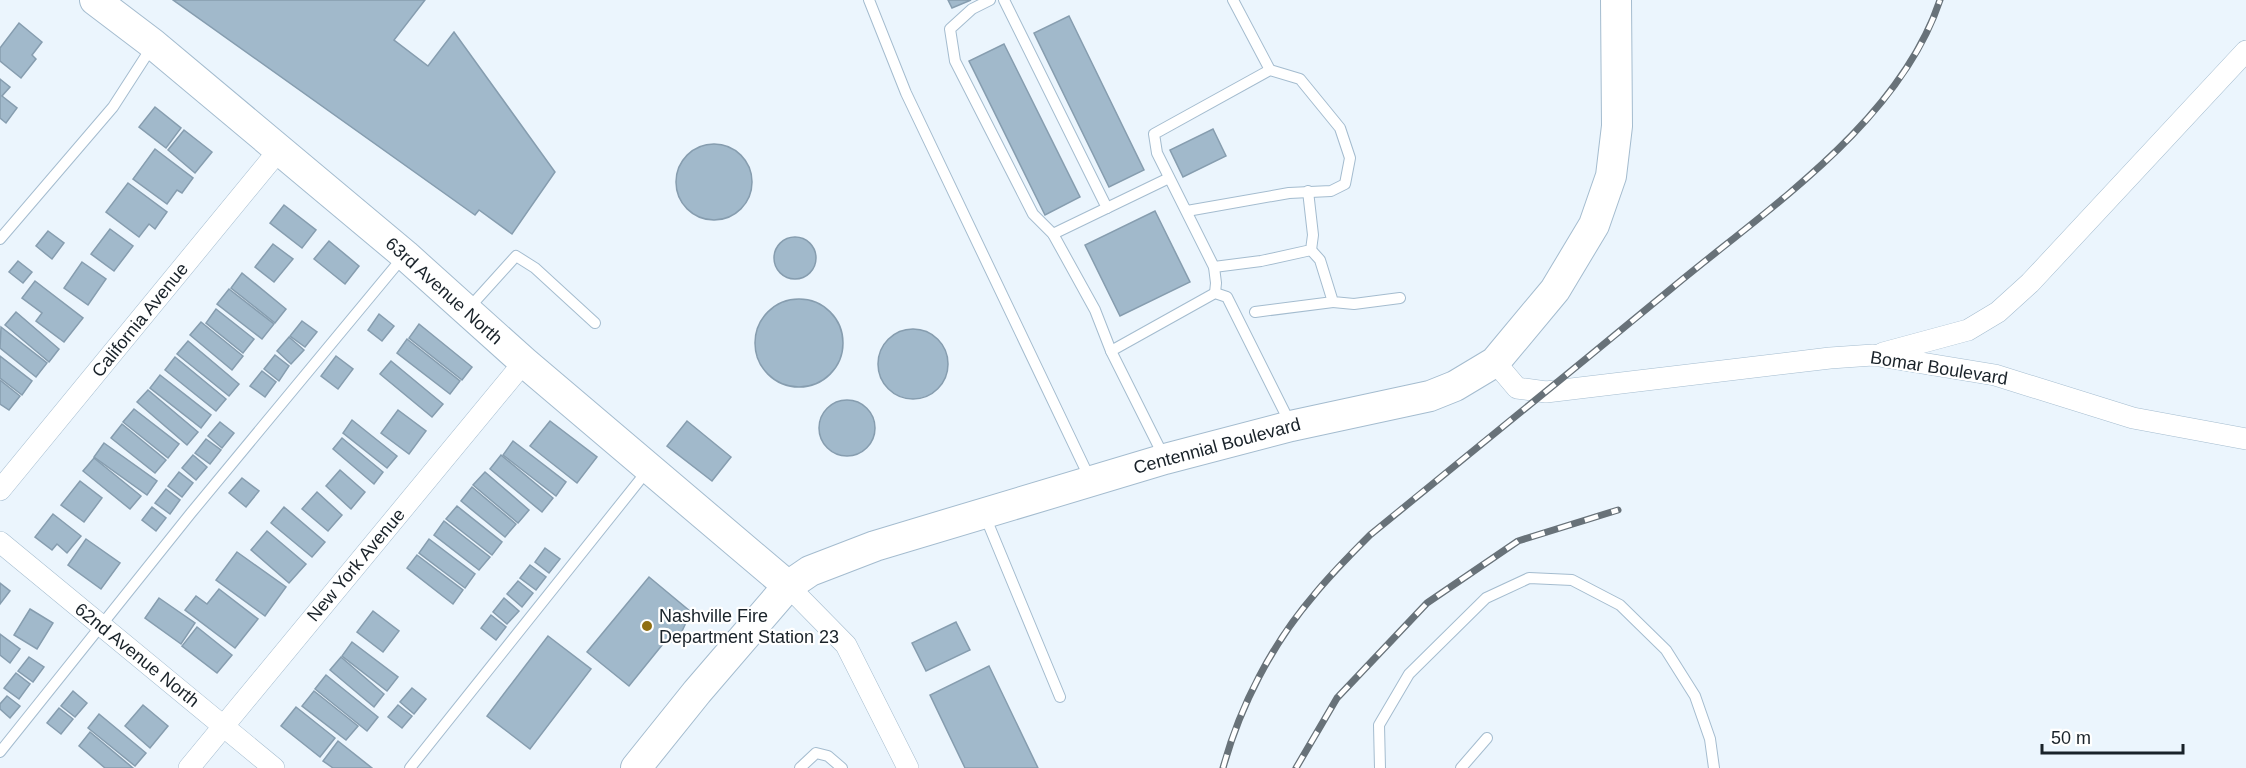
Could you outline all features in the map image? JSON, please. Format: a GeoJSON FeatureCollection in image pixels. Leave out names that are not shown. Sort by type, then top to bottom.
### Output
{"type":"FeatureCollection","features":[{"type":"Feature","properties":{"kind":"main road","name":"63rd Avenue North"},"geometry":{"type":"LineString","coordinates":[[95,0],[153,44],[405,255],[524,362],[788,586]]}},
{"type":"Feature","properties":{"kind":"main road","name":"Centennial Boulevard"},"geometry":{"type":"LineString","coordinates":[[636,768],[697,692],[788,586],[810,571],[875,546],[1166,459],[1291,426],[1430,396],[1455,386],[1495,362],[1555,290],[1594,225],[1608,186],[1617,126],[1616,0]]}},
{"type":"Feature","properties":{"kind":"street"},"geometry":{"type":"LineString","coordinates":[[1873,355],[1968,330],[1998,312],[2030,282],[2246,51]]}},
{"type":"Feature","properties":{"kind":"street","name":"California Avenue"},"geometry":{"type":"LineString","coordinates":[[0,490],[279,150]]}},
{"type":"Feature","properties":{"kind":"street","name":"Bomar Boulevard"},"geometry":{"type":"LineString","coordinates":[[1495,362],[1517,388],[1546,392],[1830,358],[1873,355],[1995,375],[2133,418],[2246,439]]}},
{"type":"Feature","properties":{"kind":"street","name":"New York Avenue"},"geometry":{"type":"LineString","coordinates":[[189,768],[524,362]]}},
{"type":"Feature","properties":{"kind":"street","name":"62nd Avenue North"},"geometry":{"type":"LineString","coordinates":[[0,542],[274,768]]}},
{"type":"Feature","properties":{"kind":"street"},"geometry":{"type":"LineString","coordinates":[[788,586],[846,645],[908,768]]}},
{"type":"Feature","properties":{"kind":"lane"},"geometry":{"type":"LineString","coordinates":[[869,0],[906,93],[1091,481]]}},
{"type":"Feature","properties":{"kind":"lane"},"geometry":{"type":"LineString","coordinates":[[990,0],[972,9],[950,29],[955,61],[1034,214],[1053,234],[1095,310],[1111,351],[1166,459]]}},
{"type":"Feature","properties":{"kind":"lane"},"geometry":{"type":"LineString","coordinates":[[1004,0],[1107,208]]}},
{"type":"Feature","properties":{"kind":"lane"},"geometry":{"type":"LineString","coordinates":[[1186,212],[1289,193],[1331,191],[1345,184],[1350,158],[1340,128],[1300,79],[1270,70],[1233,0]]}},
{"type":"Feature","properties":{"kind":"lane"},"geometry":{"type":"LineString","coordinates":[[0,239],[113,106],[153,44]]}},
{"type":"Feature","properties":{"kind":"lane"},"geometry":{"type":"LineString","coordinates":[[1215,293],[1214,267],[1157,153],[1154,134],[1270,70]]}},
{"type":"Feature","properties":{"kind":"lane"},"geometry":{"type":"LineString","coordinates":[[1053,234],[1169,178]]}},
{"type":"Feature","properties":{"kind":"lane"},"geometry":{"type":"LineString","coordinates":[[1308,191],[1313,235],[1311,250],[1320,260],[1333,302]]}},
{"type":"Feature","properties":{"kind":"lane"},"geometry":{"type":"LineString","coordinates":[[1214,267],[1261,261],[1311,250]]}},
{"type":"Feature","properties":{"kind":"lane"},"geometry":{"type":"LineString","coordinates":[[0,752],[191,513],[405,255]]}},
{"type":"Feature","properties":{"kind":"lane"},"geometry":{"type":"LineString","coordinates":[[467,311],[516,256],[536,268],[595,324]]}},
{"type":"Feature","properties":{"kind":"lane"},"geometry":{"type":"LineString","coordinates":[[1111,351],[1215,293],[1227,297],[1291,426]]}},
{"type":"Feature","properties":{"kind":"lane"},"geometry":{"type":"LineString","coordinates":[[1254,312],[1333,302],[1354,304],[1400,298]]}},
{"type":"Feature","properties":{"kind":"lane"},"geometry":{"type":"LineString","coordinates":[[414,767],[650,468]]}},
{"type":"Feature","properties":{"kind":"lane"},"geometry":{"type":"LineString","coordinates":[[984,513],[1060,697]]}},
{"type":"Feature","properties":{"kind":"lane"},"geometry":{"type":"LineString","coordinates":[[1380,768],[1380,725],[1408,674],[1486,598],[1529,578],[1572,580],[1620,605],[1666,650],[1695,696],[1710,739],[1714,768]]}},
{"type":"Feature","properties":{"kind":"lane"},"geometry":{"type":"LineString","coordinates":[[1461,768],[1487,738]]}},
{"type":"Feature","properties":{"kind":"lane"},"geometry":{"type":"LineString","coordinates":[[800,768],[816,753],[828,756],[842,768]]}},
{"type":"Feature","properties":{"kind":"building"},"geometry":{"type":"Polygon","coordinates":[[[173,0],[425,0],[394,40],[428,66],[454,32],[555,172],[512,234],[479,210],[475,215],[173,0]]]}},
{"type":"Feature","properties":{"kind":"building"},"geometry":{"type":"Polygon","coordinates":[[[948,0],[971,0],[952,8],[948,0]]]}},
{"type":"Feature","properties":{"kind":"building"},"geometry":{"type":"Polygon","coordinates":[[[1069,16],[1144,170],[1109,187],[1034,33],[1069,16]]]}},
{"type":"Feature","properties":{"kind":"building"},"geometry":{"type":"Polygon","coordinates":[[[19,23],[42,42],[32,55],[36,59],[21,78],[0,61],[0,48],[19,23]]]}},
{"type":"Feature","properties":{"kind":"building"},"geometry":{"type":"Polygon","coordinates":[[[1004,44],[1080,197],[1045,215],[969,61],[1004,44]]]}},
{"type":"Feature","properties":{"kind":"building"},"geometry":{"type":"Polygon","coordinates":[[[0,79],[10,87],[2,96],[17,108],[6,123],[0,118],[0,79]]]}},
{"type":"Feature","properties":{"kind":"building"},"geometry":{"type":"Polygon","coordinates":[[[155,107],[181,128],[166,148],[139,127],[155,107]]]}},
{"type":"Feature","properties":{"kind":"building"},"geometry":{"type":"Polygon","coordinates":[[[1213,129],[1226,156],[1183,177],[1170,150],[1213,129]]]}},
{"type":"Feature","properties":{"kind":"building"},"geometry":{"type":"Polygon","coordinates":[[[184,130],[212,152],[195,173],[168,150],[184,130]]]}},
{"type":"Feature","properties":{"kind":"building"},"geometry":{"type":"Polygon","coordinates":[[[714,144],[729,147],[741,155],[749,167],[752,182],[749,197],[741,209],[729,217],[714,220],[699,217],[687,209],[679,197],[676,182],[679,167],[687,155],[699,147],[714,144]]]}},
{"type":"Feature","properties":{"kind":"building"},"geometry":{"type":"Polygon","coordinates":[[[155,149],[193,178],[182,193],[177,190],[167,204],[133,179],[155,149]]]}},
{"type":"Feature","properties":{"kind":"building"},"geometry":{"type":"Polygon","coordinates":[[[128,183],[167,212],[155,229],[149,224],[139,237],[106,212],[128,183]]]}},
{"type":"Feature","properties":{"kind":"building"},"geometry":{"type":"Polygon","coordinates":[[[284,205],[316,230],[302,248],[270,223],[284,205]]]}},
{"type":"Feature","properties":{"kind":"building"},"geometry":{"type":"Polygon","coordinates":[[[1155,211],[1190,282],[1120,316],[1085,245],[1155,211]]]}},
{"type":"Feature","properties":{"kind":"building"},"geometry":{"type":"Polygon","coordinates":[[[110,229],[133,246],[114,271],[91,254],[110,229]]]}},
{"type":"Feature","properties":{"kind":"building"},"geometry":{"type":"Polygon","coordinates":[[[48,231],[64,243],[52,259],[36,246],[48,231]]]}},
{"type":"Feature","properties":{"kind":"building"},"geometry":{"type":"Polygon","coordinates":[[[795,237],[810,243],[816,258],[810,273],[795,279],[780,273],[774,258],[780,243],[795,237]]]}},
{"type":"Feature","properties":{"kind":"building"},"geometry":{"type":"Polygon","coordinates":[[[329,241],[359,266],[345,284],[314,259],[329,241]]]}},
{"type":"Feature","properties":{"kind":"building"},"geometry":{"type":"Polygon","coordinates":[[[273,244],[293,259],[274,282],[255,267],[273,244]]]}},
{"type":"Feature","properties":{"kind":"building"},"geometry":{"type":"Polygon","coordinates":[[[18,261],[32,272],[23,283],[9,272],[18,261]]]}},
{"type":"Feature","properties":{"kind":"building"},"geometry":{"type":"Polygon","coordinates":[[[82,262],[106,279],[88,305],[64,288],[82,262]]]}},
{"type":"Feature","properties":{"kind":"building"},"geometry":{"type":"Polygon","coordinates":[[[242,273],[286,309],[275,323],[231,288],[242,273]]]}},
{"type":"Feature","properties":{"kind":"building"},"geometry":{"type":"Polygon","coordinates":[[[35,281],[83,318],[64,342],[36,321],[42,313],[22,298],[35,281]]]}},
{"type":"Feature","properties":{"kind":"building"},"geometry":{"type":"Polygon","coordinates":[[[229,289],[274,324],[262,339],[217,304],[229,289]]]}},
{"type":"Feature","properties":{"kind":"building"},"geometry":{"type":"Polygon","coordinates":[[[790,299],[808,299],[824,306],[836,318],[843,334],[843,352],[836,368],[824,380],[808,387],[790,387],[774,380],[762,368],[755,352],[755,334],[762,318],[774,306],[790,299]]]}},
{"type":"Feature","properties":{"kind":"building"},"geometry":{"type":"Polygon","coordinates":[[[216,309],[254,339],[243,353],[206,323],[216,309]]]}},
{"type":"Feature","properties":{"kind":"building"},"geometry":{"type":"Polygon","coordinates":[[[16,312],[59,349],[49,362],[5,325],[16,312]]]}},
{"type":"Feature","properties":{"kind":"building"},"geometry":{"type":"Polygon","coordinates":[[[379,314],[394,326],[382,341],[368,330],[379,314]]]}},
{"type":"Feature","properties":{"kind":"building"},"geometry":{"type":"Polygon","coordinates":[[[302,321],[317,332],[305,347],[290,336],[302,321]]]}},
{"type":"Feature","properties":{"kind":"building"},"geometry":{"type":"Polygon","coordinates":[[[201,322],[243,356],[232,370],[190,335],[201,322]]]}},
{"type":"Feature","properties":{"kind":"building"},"geometry":{"type":"Polygon","coordinates":[[[419,324],[472,367],[462,380],[409,338],[419,324]]]}},
{"type":"Feature","properties":{"kind":"building"},"geometry":{"type":"Polygon","coordinates":[[[1,327],[47,363],[36,377],[0,348],[1,327]]]}},
{"type":"Feature","properties":{"kind":"building"},"geometry":{"type":"Polygon","coordinates":[[[913,329],[926,332],[938,339],[945,351],[948,364],[945,377],[938,389],[926,396],[913,399],[900,396],[888,389],[881,377],[878,364],[881,351],[888,339],[900,332],[913,329]]]}},
{"type":"Feature","properties":{"kind":"building"},"geometry":{"type":"Polygon","coordinates":[[[289,337],[304,350],[291,364],[277,351],[289,337]]]}},
{"type":"Feature","properties":{"kind":"building"},"geometry":{"type":"Polygon","coordinates":[[[407,339],[460,381],[450,394],[397,353],[407,339]]]}},
{"type":"Feature","properties":{"kind":"building"},"geometry":{"type":"Polygon","coordinates":[[[188,341],[239,384],[229,396],[177,354],[188,341]]]}},
{"type":"Feature","properties":{"kind":"building"},"geometry":{"type":"Polygon","coordinates":[[[275,355],[289,366],[279,381],[264,369],[275,355]]]}},
{"type":"Feature","properties":{"kind":"building"},"geometry":{"type":"Polygon","coordinates":[[[0,356],[32,381],[22,395],[0,378],[0,356]]]}},
{"type":"Feature","properties":{"kind":"building"},"geometry":{"type":"Polygon","coordinates":[[[336,356],[353,369],[338,389],[321,376],[336,356]]]}},
{"type":"Feature","properties":{"kind":"building"},"geometry":{"type":"Polygon","coordinates":[[[175,357],[226,399],[216,411],[165,370],[175,357]]]}},
{"type":"Feature","properties":{"kind":"building"},"geometry":{"type":"Polygon","coordinates":[[[391,361],[443,404],[432,417],[380,374],[391,361]]]}},
{"type":"Feature","properties":{"kind":"building"},"geometry":{"type":"Polygon","coordinates":[[[262,371],[276,382],[265,397],[250,386],[262,371]]]}},
{"type":"Feature","properties":{"kind":"building"},"geometry":{"type":"Polygon","coordinates":[[[160,375],[211,415],[201,428],[150,388],[160,375]]]}},
{"type":"Feature","properties":{"kind":"building"},"geometry":{"type":"Polygon","coordinates":[[[0,380],[20,396],[9,410],[0,404],[0,380]]]}},
{"type":"Feature","properties":{"kind":"building"},"geometry":{"type":"Polygon","coordinates":[[[148,390],[198,432],[187,445],[137,402],[148,390]]]}},
{"type":"Feature","properties":{"kind":"building"},"geometry":{"type":"Polygon","coordinates":[[[841,400],[853,400],[863,404],[871,412],[875,428],[871,444],[863,452],[853,456],[841,456],[831,452],[823,444],[819,434],[819,422],[823,412],[831,404],[841,400]]]}},
{"type":"Feature","properties":{"kind":"building"},"geometry":{"type":"Polygon","coordinates":[[[134,409],[179,444],[168,458],[123,422],[134,409]]]}},
{"type":"Feature","properties":{"kind":"building"},"geometry":{"type":"Polygon","coordinates":[[[398,410],[426,431],[409,454],[381,433],[398,410]]]}},
{"type":"Feature","properties":{"kind":"building"},"geometry":{"type":"Polygon","coordinates":[[[352,420],[397,456],[387,468],[343,433],[352,420]]]}},
{"type":"Feature","properties":{"kind":"building"},"geometry":{"type":"Polygon","coordinates":[[[550,421],[597,457],[577,483],[530,446],[550,421]]]}},
{"type":"Feature","properties":{"kind":"building"},"geometry":{"type":"Polygon","coordinates":[[[687,421],[731,457],[712,481],[667,446],[687,421]]]}},
{"type":"Feature","properties":{"kind":"building"},"geometry":{"type":"Polygon","coordinates":[[[220,422],[234,433],[222,448],[208,436],[220,422]]]}},
{"type":"Feature","properties":{"kind":"building"},"geometry":{"type":"Polygon","coordinates":[[[122,424],[166,460],[155,473],[111,438],[122,424]]]}},
{"type":"Feature","properties":{"kind":"building"},"geometry":{"type":"Polygon","coordinates":[[[342,438],[383,472],[374,484],[333,449],[342,438]]]}},
{"type":"Feature","properties":{"kind":"building"},"geometry":{"type":"Polygon","coordinates":[[[206,439],[221,450],[210,464],[195,453],[206,439]]]}},
{"type":"Feature","properties":{"kind":"building"},"geometry":{"type":"Polygon","coordinates":[[[513,441],[566,482],[556,496],[503,455],[513,441]]]}},
{"type":"Feature","properties":{"kind":"building"},"geometry":{"type":"Polygon","coordinates":[[[104,443],[157,481],[147,495],[94,457],[104,443]]]}},
{"type":"Feature","properties":{"kind":"building"},"geometry":{"type":"Polygon","coordinates":[[[193,455],[207,467],[196,480],[182,468],[193,455]]]}},
{"type":"Feature","properties":{"kind":"building"},"geometry":{"type":"Polygon","coordinates":[[[501,455],[553,498],[542,512],[490,469],[501,455]]]}},
{"type":"Feature","properties":{"kind":"building"},"geometry":{"type":"Polygon","coordinates":[[[94,458],[141,496],[130,509],[83,471],[94,458]]]}},
{"type":"Feature","properties":{"kind":"building"},"geometry":{"type":"Polygon","coordinates":[[[340,470],[365,492],[351,509],[326,486],[340,470]]]}},
{"type":"Feature","properties":{"kind":"building"},"geometry":{"type":"Polygon","coordinates":[[[179,472],[193,483],[182,497],[168,486],[179,472]]]}},
{"type":"Feature","properties":{"kind":"building"},"geometry":{"type":"Polygon","coordinates":[[[485,472],[529,510],[518,523],[473,485],[485,472]]]}},
{"type":"Feature","properties":{"kind":"building"},"geometry":{"type":"Polygon","coordinates":[[[242,478],[259,491],[246,507],[229,493],[242,478]]]}},
{"type":"Feature","properties":{"kind":"building"},"geometry":{"type":"Polygon","coordinates":[[[80,481],[102,498],[84,522],[61,505],[80,481]]]}},
{"type":"Feature","properties":{"kind":"building"},"geometry":{"type":"Polygon","coordinates":[[[472,487],[516,524],[505,537],[461,501],[472,487]]]}},
{"type":"Feature","properties":{"kind":"building"},"geometry":{"type":"Polygon","coordinates":[[[166,489],[180,500],[170,514],[155,503],[166,489]]]}},
{"type":"Feature","properties":{"kind":"building"},"geometry":{"type":"Polygon","coordinates":[[[317,492],[342,515],[328,531],[302,509],[317,492]]]}},
{"type":"Feature","properties":{"kind":"building"},"geometry":{"type":"Polygon","coordinates":[[[457,506],[502,542],[492,555],[446,519],[457,506]]]}},
{"type":"Feature","properties":{"kind":"building"},"geometry":{"type":"Polygon","coordinates":[[[152,507],[166,518],[156,531],[142,520],[152,507]]]}},
{"type":"Feature","properties":{"kind":"building"},"geometry":{"type":"Polygon","coordinates":[[[284,507],[325,542],[312,557],[271,523],[284,507]]]}},
{"type":"Feature","properties":{"kind":"building"},"geometry":{"type":"Polygon","coordinates":[[[53,514],[81,536],[67,553],[57,544],[52,550],[35,537],[53,514]]]}},
{"type":"Feature","properties":{"kind":"building"},"geometry":{"type":"Polygon","coordinates":[[[444,521],[490,557],[479,570],[434,535],[444,521]]]}},
{"type":"Feature","properties":{"kind":"building"},"geometry":{"type":"Polygon","coordinates":[[[267,531],[306,564],[289,583],[251,550],[267,531]]]}},
{"type":"Feature","properties":{"kind":"building"},"geometry":{"type":"Polygon","coordinates":[[[86,539],[120,563],[101,589],[68,565],[86,539]]]}},
{"type":"Feature","properties":{"kind":"building"},"geometry":{"type":"Polygon","coordinates":[[[429,539],[475,574],[465,588],[419,553],[429,539]]]}},
{"type":"Feature","properties":{"kind":"building"},"geometry":{"type":"Polygon","coordinates":[[[545,548],[560,559],[549,573],[535,562],[545,548]]]}},
{"type":"Feature","properties":{"kind":"building"},"geometry":{"type":"Polygon","coordinates":[[[237,552],[286,587],[265,616],[216,580],[237,552]]]}},
{"type":"Feature","properties":{"kind":"building"},"geometry":{"type":"Polygon","coordinates":[[[417,555],[463,590],[453,604],[407,568],[417,555]]]}},
{"type":"Feature","properties":{"kind":"building"},"geometry":{"type":"Polygon","coordinates":[[[530,565],[546,577],[536,590],[520,578],[530,565]]]}},
{"type":"Feature","properties":{"kind":"building","name":"Nashville Fire Department Station 23"},"geometry":{"type":"Polygon","coordinates":[[[649,577],[691,612],[676,644],[667,639],[629,686],[587,652],[649,577]]]}},
{"type":"Feature","properties":{"kind":"building"},"geometry":{"type":"Polygon","coordinates":[[[518,581],[533,593],[522,607],[507,594],[518,581]]]}},
{"type":"Feature","properties":{"kind":"building"},"geometry":{"type":"Polygon","coordinates":[[[0,583],[10,591],[0,604],[0,583]]]}},
{"type":"Feature","properties":{"kind":"building"},"geometry":{"type":"Polygon","coordinates":[[[219,589],[258,619],[235,648],[185,610],[196,596],[207,604],[219,589]]]}},
{"type":"Feature","properties":{"kind":"building"},"geometry":{"type":"Polygon","coordinates":[[[159,598],[195,623],[181,644],[145,618],[159,598]]]}},
{"type":"Feature","properties":{"kind":"building"},"geometry":{"type":"Polygon","coordinates":[[[504,598],[519,611],[507,624],[493,612],[504,598]]]}},
{"type":"Feature","properties":{"kind":"building"},"geometry":{"type":"Polygon","coordinates":[[[30,609],[53,623],[37,649],[14,635],[30,609]]]}},
{"type":"Feature","properties":{"kind":"building"},"geometry":{"type":"Polygon","coordinates":[[[373,611],[399,631],[383,652],[357,632],[373,611]]]}},
{"type":"Feature","properties":{"kind":"building"},"geometry":{"type":"Polygon","coordinates":[[[491,615],[506,627],[496,640],[481,628],[491,615]]]}},
{"type":"Feature","properties":{"kind":"building"},"geometry":{"type":"Polygon","coordinates":[[[956,622],[970,650],[926,671],[912,643],[956,622]]]}},
{"type":"Feature","properties":{"kind":"building"},"geometry":{"type":"Polygon","coordinates":[[[197,627],[232,655],[217,673],[182,646],[197,627]]]}},
{"type":"Feature","properties":{"kind":"building"},"geometry":{"type":"Polygon","coordinates":[[[0,634],[20,649],[10,663],[0,655],[0,634]]]}},
{"type":"Feature","properties":{"kind":"building"},"geometry":{"type":"Polygon","coordinates":[[[548,636],[591,669],[530,749],[487,716],[548,636]]]}},
{"type":"Feature","properties":{"kind":"building"},"geometry":{"type":"Polygon","coordinates":[[[352,642],[398,677],[387,691],[342,656],[352,642]]]}},
{"type":"Feature","properties":{"kind":"building"},"geometry":{"type":"Polygon","coordinates":[[[29,657],[44,667],[33,682],[18,671],[29,657]]]}},
{"type":"Feature","properties":{"kind":"building"},"geometry":{"type":"Polygon","coordinates":[[[341,657],[384,694],[374,707],[330,670],[341,657]]]}},
{"type":"Feature","properties":{"kind":"building"},"geometry":{"type":"Polygon","coordinates":[[[989,666],[1038,768],[965,768],[930,695],[989,666]]]}},
{"type":"Feature","properties":{"kind":"building"},"geometry":{"type":"Polygon","coordinates":[[[16,673],[30,684],[19,699],[4,688],[16,673]]]}},
{"type":"Feature","properties":{"kind":"building"},"geometry":{"type":"Polygon","coordinates":[[[326,675],[378,717],[367,731],[315,689],[326,675]]]}},
{"type":"Feature","properties":{"kind":"building"},"geometry":{"type":"Polygon","coordinates":[[[412,688],[426,699],[414,714],[400,702],[412,688]]]}},
{"type":"Feature","properties":{"kind":"building"},"geometry":{"type":"Polygon","coordinates":[[[73,691],[87,703],[75,717],[61,706],[73,691]]]}},
{"type":"Feature","properties":{"kind":"building"},"geometry":{"type":"Polygon","coordinates":[[[314,691],[358,726],[346,740],[302,706],[314,691]]]}},
{"type":"Feature","properties":{"kind":"building"},"geometry":{"type":"Polygon","coordinates":[[[7,696],[20,706],[10,718],[0,709],[0,704],[7,696]]]}},
{"type":"Feature","properties":{"kind":"building"},"geometry":{"type":"Polygon","coordinates":[[[143,705],[168,726],[150,748],[125,726],[143,705]]]}},
{"type":"Feature","properties":{"kind":"building"},"geometry":{"type":"Polygon","coordinates":[[[398,705],[412,716],[402,728],[388,717],[398,705]]]}},
{"type":"Feature","properties":{"kind":"building"},"geometry":{"type":"Polygon","coordinates":[[[296,707],[335,738],[320,757],[281,726],[296,707]]]}},
{"type":"Feature","properties":{"kind":"building"},"geometry":{"type":"Polygon","coordinates":[[[59,708],[73,719],[61,734],[47,723],[59,708]]]}},
{"type":"Feature","properties":{"kind":"building"},"geometry":{"type":"Polygon","coordinates":[[[99,714],[146,753],[135,766],[88,728],[99,714]]]}},
{"type":"Feature","properties":{"kind":"building"},"geometry":{"type":"Polygon","coordinates":[[[90,732],[133,768],[105,768],[79,746],[90,732]]]}},
{"type":"Feature","properties":{"kind":"building"},"geometry":{"type":"Polygon","coordinates":[[[338,741],[372,768],[333,768],[323,761],[338,741]]]}},
{"type":"Feature","properties":{"kind":"railway"},"geometry":{"type":"LineString","coordinates":[[1223,768],[1238,722],[1271,655],[1299,614],[1334,572],[1370,535],[1827,160],[1894,86],[1921,44],[1940,0]]}},
{"type":"Feature","properties":{"kind":"railway"},"geometry":{"type":"LineString","coordinates":[[1296,768],[1337,698],[1427,603],[1518,541],[1618,510]]}},
{"type":"Feature","properties":{"kind":"place","name":"Nashville Fire Department Station 23"},"geometry":{"type":"Point","coordinates":[647,626]}}]}
